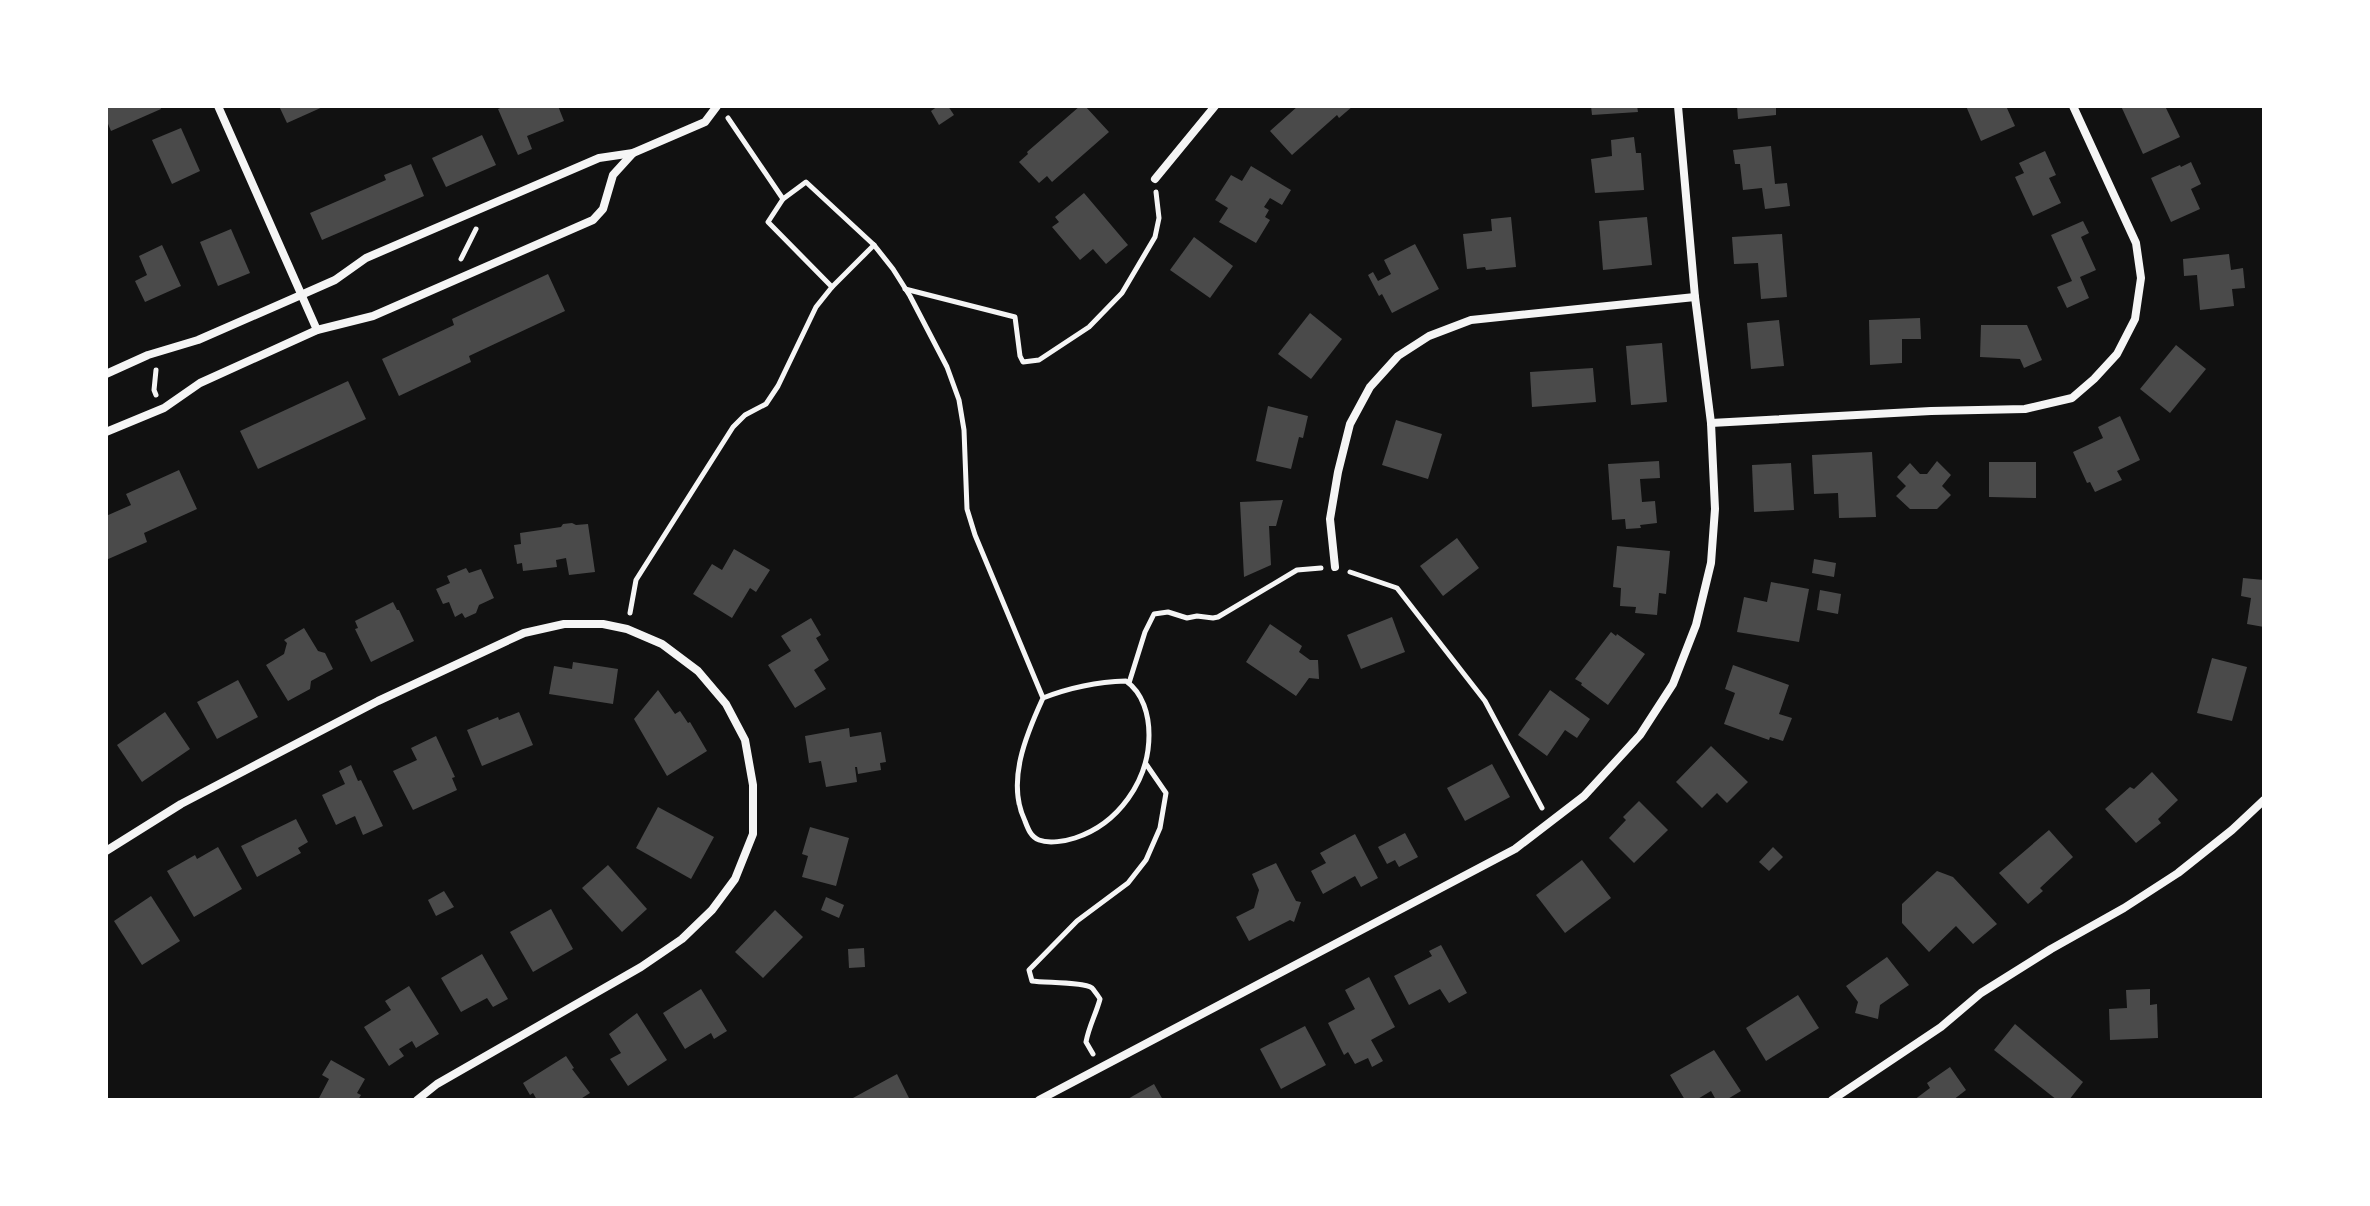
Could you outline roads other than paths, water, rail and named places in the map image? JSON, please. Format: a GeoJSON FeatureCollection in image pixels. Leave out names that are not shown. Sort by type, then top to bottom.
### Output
{"type":"FeatureCollection","features":[{"type":"Feature","properties":{"kind":"street"},"geometry":{"type":"LineString","coordinates":[[218,106],[317,330]]}},
{"type":"Feature","properties":{"kind":"street"},"geometry":{"type":"LineString","coordinates":[[106,374],[148,355],[198,340],[301,295],[335,280],[366,258],[599,158],[633,153],[705,122],[719,106]]}},
{"type":"Feature","properties":{"kind":"street"},"geometry":{"type":"LineString","coordinates":[[1155,179],[1215,106]]}},
{"type":"Feature","properties":{"kind":"street"},"geometry":{"type":"LineString","coordinates":[[1039,1100],[1515,849],[1584,796],[1640,735],[1673,684],[1696,625],[1711,563],[1715,509],[1711,423],[1695,297],[1678,106]]}},
{"type":"Feature","properties":{"kind":"street"},"geometry":{"type":"LineString","coordinates":[[1711,423],[2025,409],[2072,398],[2094,379],[2117,354],[2135,319],[2141,278],[2136,243],[2073,106]]}},
{"type":"Feature","properties":{"kind":"street"},"geometry":{"type":"LineString","coordinates":[[106,432],[164,408],[200,383],[317,330],[373,316],[593,220],[603,209],[613,175],[633,153]]}},
{"type":"Feature","properties":{"kind":"street"},"geometry":{"type":"LineString","coordinates":[[1335,567],[1330,519],[1350,424],[1370,387],[1398,356],[1429,336],[1471,320],[1695,297]]}},
{"type":"Feature","properties":{"kind":"street"},"geometry":{"type":"LineString","coordinates":[[106,851],[181,804],[378,701],[524,633],[564,624],[603,624],[627,629],[662,644],[698,671],[726,704],[745,740],[753,785],[753,834],[735,879],[712,910],[682,939],[641,967],[437,1084],[417,1100]]}},
{"type":"Feature","properties":{"kind":"street"},"geometry":{"type":"LineString","coordinates":[[1832,1100],[1941,1027],[1981,993],[2178,873],[2264,800]]}}]}
